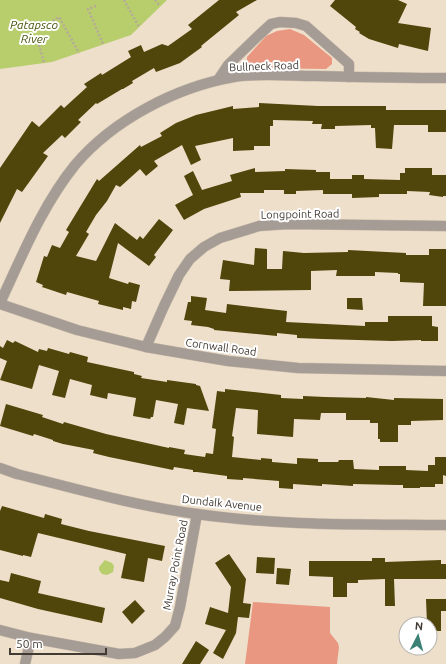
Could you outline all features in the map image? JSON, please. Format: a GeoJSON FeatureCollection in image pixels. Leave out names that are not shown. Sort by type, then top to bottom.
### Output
{"type":"FeatureCollection","features":[{"type":"Feature","properties":{"kind":"street"},"geometry":{"type":"LineString","coordinates":[[218,80],[228,65],[271,24],[287,21],[306,26],[349,64],[349,77]]}},
{"type":"Feature","properties":{"kind":"street","name":"Bullneck Road"},"geometry":{"type":"LineString","coordinates":[[0,303],[38,223],[60,186],[76,165],[101,140],[127,120],[160,101],[193,87],[236,77],[446,78]]}},
{"type":"Feature","properties":{"kind":"street","name":"Longpoint Road"},"geometry":{"type":"LineString","coordinates":[[146,347],[182,270],[190,259],[204,247],[220,238],[259,226],[288,224],[446,226]]}},
{"type":"Feature","properties":{"kind":"street","name":"Cornwall Road"},"geometry":{"type":"LineString","coordinates":[[0,303],[76,330],[146,347],[228,361],[298,368],[446,371]]}},
{"type":"Feature","properties":{"kind":"street","name":"Dundalk Avenue"},"geometry":{"type":"LineString","coordinates":[[0,468],[40,480],[144,506],[196,514],[316,523],[446,525]]}},
{"type":"Feature","properties":{"kind":"street","name":"Murray Point Road"},"geometry":{"type":"LineString","coordinates":[[0,630],[31,638],[119,654],[135,653],[160,641],[175,626],[180,607],[196,514]]}},
{"type":"Feature","properties":{"kind":"street"},"geometry":{"type":"LineString","coordinates":[[25,664],[31,638]]}},
{"type":"Feature","properties":{"kind":"path"},"geometry":{"type":"LineString","coordinates":[[124,0],[139,27]]}},
{"type":"Feature","properties":{"kind":"path"},"geometry":{"type":"LineString","coordinates":[[155,0],[160,6]]}},
{"type":"Feature","properties":{"kind":"path"},"geometry":{"type":"LineString","coordinates":[[96,6],[88,9],[103,44]]}},
{"type":"Feature","properties":{"kind":"path"},"geometry":{"type":"LineString","coordinates":[[53,21],[58,18],[79,53]]}},
{"type":"Feature","properties":{"kind":"path"},"geometry":{"type":"LineString","coordinates":[[38,38],[44,63]]}},
{"type":"Feature","properties":{"kind":"shaded area"},"geometry":{"type":"Polygon","coordinates":[[[290,29],[304,35],[332,58],[332,64],[326,69],[252,68],[247,65],[247,57],[266,36],[277,31],[290,29]]]}},
{"type":"Feature","properties":{"kind":"shaded area"},"geometry":{"type":"Polygon","coordinates":[[[253,602],[330,607],[330,633],[338,643],[339,647],[337,664],[245,664],[253,602]]]}},
{"type":"Feature","properties":{"kind":"water","name":"Patapsco River"},"geometry":{"type":"Polygon","coordinates":[[[0,0],[167,0],[131,35],[52,62],[0,69],[0,0]]]}},
{"type":"Feature","properties":{"kind":"water"},"geometry":{"type":"Polygon","coordinates":[[[105,560],[112,563],[114,566],[113,572],[107,575],[102,574],[99,570],[99,567],[105,560]]]}},
{"type":"Feature","properties":{"kind":"building"},"geometry":{"type":"Polygon","coordinates":[[[219,0],[257,0],[236,12],[239,15],[201,46],[202,47],[180,63],[156,72],[154,68],[132,81],[133,83],[97,104],[96,103],[78,120],[81,122],[65,138],[62,135],[43,153],[48,156],[22,192],[17,189],[0,223],[0,168],[32,121],[39,127],[61,105],[64,108],[87,87],[84,84],[131,57],[128,51],[141,45],[144,52],[162,44],[168,46],[192,29],[188,25],[219,0]]]}},
{"type":"Feature","properties":{"kind":"building"},"geometry":{"type":"Polygon","coordinates":[[[335,0],[398,0],[407,4],[398,23],[431,28],[428,51],[399,44],[398,48],[369,39],[359,33],[360,32],[355,29],[356,27],[330,6],[335,0]]]}},
{"type":"Feature","properties":{"kind":"building"},"geometry":{"type":"Polygon","coordinates":[[[259,103],[318,106],[386,106],[386,110],[446,110],[446,132],[428,132],[428,125],[394,125],[392,149],[376,148],[375,128],[371,128],[371,125],[335,126],[335,129],[321,129],[322,124],[312,124],[313,121],[273,120],[273,126],[270,126],[270,146],[254,146],[254,150],[233,151],[233,138],[195,146],[201,160],[191,165],[182,145],[154,161],[158,166],[146,176],[140,169],[120,187],[116,185],[86,232],[89,234],[76,256],[96,261],[115,223],[137,240],[140,236],[143,239],[159,219],[173,230],[154,255],[156,257],[149,266],[118,243],[109,278],[128,284],[129,282],[140,285],[136,302],[132,301],[131,309],[123,307],[123,310],[98,304],[99,301],[67,292],[66,295],[42,287],[43,285],[36,282],[44,256],[47,257],[52,245],[60,248],[69,232],[66,230],[97,179],[99,181],[140,145],[141,147],[162,136],[160,133],[176,123],[196,115],[233,106],[233,109],[259,107],[259,103]]]}},
{"type":"Feature","properties":{"kind":"building"},"geometry":{"type":"Polygon","coordinates":[[[255,168],[255,172],[285,171],[285,169],[330,172],[330,179],[352,179],[352,175],[364,175],[364,179],[400,180],[400,173],[405,173],[405,168],[432,168],[432,175],[446,175],[446,196],[429,195],[430,192],[407,191],[407,194],[379,194],[379,197],[352,198],[352,194],[323,194],[323,190],[296,191],[296,194],[284,194],[284,190],[264,190],[264,193],[240,193],[241,197],[204,209],[184,220],[175,205],[193,195],[184,176],[193,171],[202,190],[232,181],[230,175],[255,168]]]}},
{"type":"Feature","properties":{"kind":"building"},"geometry":{"type":"Polygon","coordinates":[[[255,248],[267,249],[267,269],[282,269],[283,251],[304,253],[348,252],[348,250],[406,253],[406,255],[429,255],[429,249],[446,249],[446,306],[423,306],[424,283],[400,282],[400,274],[398,273],[375,272],[375,276],[336,276],[337,270],[311,271],[311,290],[229,291],[230,280],[220,279],[223,260],[254,265],[255,248]]]}},
{"type":"Feature","properties":{"kind":"building"},"geometry":{"type":"Polygon","coordinates":[[[191,296],[207,298],[205,310],[226,313],[227,304],[287,311],[286,322],[365,326],[365,322],[388,322],[388,316],[432,316],[432,326],[438,327],[438,341],[297,338],[297,335],[277,333],[277,336],[214,330],[208,327],[191,325],[192,321],[184,320],[188,302],[191,302],[191,296]]]}},
{"type":"Feature","properties":{"kind":"building"},"geometry":{"type":"Polygon","coordinates":[[[347,298],[362,298],[363,310],[347,309],[347,298]]]}},
{"type":"Feature","properties":{"kind":"building"},"geometry":{"type":"Polygon","coordinates":[[[7,340],[13,343],[15,341],[38,352],[39,349],[47,351],[48,348],[69,354],[70,352],[88,357],[87,362],[134,372],[134,374],[142,376],[141,378],[196,384],[200,386],[209,411],[187,408],[184,425],[174,423],[178,404],[156,400],[153,417],[150,419],[133,416],[136,398],[108,393],[107,399],[90,395],[92,385],[70,379],[65,398],[52,395],[59,371],[39,365],[32,389],[0,380],[7,361],[0,358],[0,346],[3,348],[7,340]]]}},
{"type":"Feature","properties":{"kind":"building"},"geometry":{"type":"Polygon","coordinates":[[[225,389],[281,395],[281,398],[303,399],[303,396],[366,397],[394,400],[394,398],[443,399],[443,420],[411,421],[411,425],[398,425],[398,442],[380,442],[380,439],[378,439],[378,423],[370,423],[370,420],[346,420],[346,413],[321,413],[320,420],[294,419],[293,437],[257,434],[258,410],[236,408],[232,436],[234,437],[232,457],[261,460],[261,458],[272,459],[272,462],[297,464],[297,458],[318,459],[318,462],[353,460],[354,469],[379,470],[379,466],[406,466],[406,470],[428,471],[428,465],[435,465],[435,457],[446,457],[446,476],[443,475],[443,484],[435,484],[435,487],[403,488],[403,485],[353,484],[353,486],[322,484],[322,486],[293,484],[293,489],[279,488],[279,481],[243,478],[243,480],[227,479],[227,476],[193,472],[193,470],[174,467],[173,470],[93,453],[94,450],[63,444],[34,434],[33,436],[0,426],[6,404],[43,415],[42,417],[63,424],[64,422],[106,434],[169,448],[185,450],[184,454],[205,457],[206,453],[213,454],[216,429],[212,428],[217,391],[225,392],[225,389]]]}},
{"type":"Feature","properties":{"kind":"building"},"geometry":{"type":"Polygon","coordinates":[[[2,506],[44,518],[45,514],[62,519],[61,524],[89,531],[165,546],[162,561],[148,558],[144,582],[121,578],[126,554],[38,533],[31,557],[0,550],[0,511],[2,506]]]}},
{"type":"Feature","properties":{"kind":"building"},"geometry":{"type":"Polygon","coordinates":[[[229,554],[246,579],[243,603],[251,604],[249,618],[238,617],[236,633],[223,659],[213,653],[226,630],[205,624],[210,607],[228,613],[231,587],[215,563],[229,554]]]}},
{"type":"Feature","properties":{"kind":"building"},"geometry":{"type":"Polygon","coordinates":[[[257,557],[275,558],[274,574],[256,573],[257,557]]]}},
{"type":"Feature","properties":{"kind":"building"},"geometry":{"type":"Polygon","coordinates":[[[372,558],[385,558],[385,562],[441,560],[441,564],[446,564],[446,579],[394,579],[395,606],[385,606],[385,579],[358,580],[358,583],[347,583],[347,597],[333,597],[333,577],[309,576],[309,561],[372,561],[372,558]]]}},
{"type":"Feature","properties":{"kind":"building"},"geometry":{"type":"Polygon","coordinates":[[[277,568],[291,569],[289,585],[276,584],[277,568]]]}},
{"type":"Feature","properties":{"kind":"building"},"geometry":{"type":"Polygon","coordinates":[[[11,573],[41,581],[38,593],[105,608],[102,623],[38,609],[0,598],[0,580],[9,582],[11,573]]]}},
{"type":"Feature","properties":{"kind":"building"},"geometry":{"type":"Polygon","coordinates":[[[426,599],[446,599],[446,611],[441,611],[441,631],[438,631],[438,616],[427,616],[426,599]]]}},
{"type":"Feature","properties":{"kind":"building"},"geometry":{"type":"Polygon","coordinates":[[[135,600],[145,611],[132,624],[122,612],[135,600]]]}},
{"type":"Feature","properties":{"kind":"building"},"geometry":{"type":"Polygon","coordinates":[[[196,641],[209,650],[200,664],[182,664],[196,641]]]}}]}
